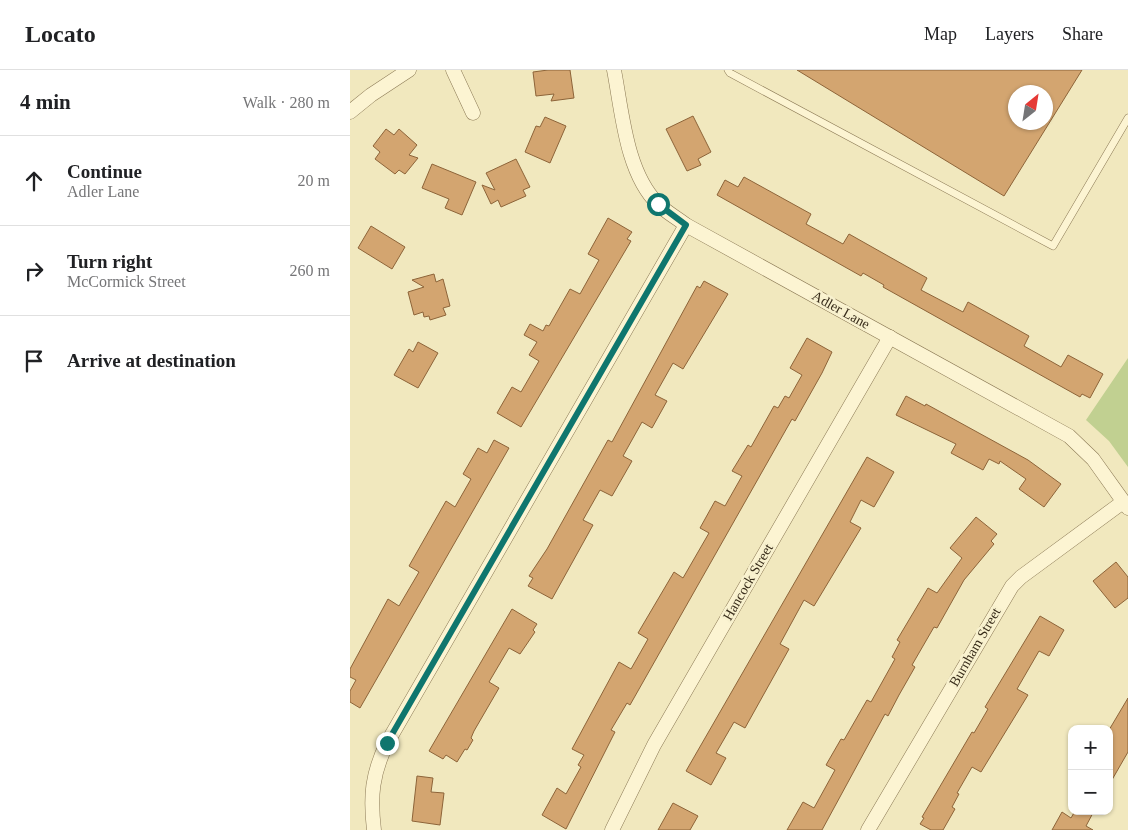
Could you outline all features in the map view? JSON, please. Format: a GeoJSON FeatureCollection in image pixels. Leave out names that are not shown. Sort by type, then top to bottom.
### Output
{"type":"FeatureCollection","features":[{"type":"Feature","properties":{"kind":"street"},"geometry":{"type":"LineString","coordinates":[[350,112],[371,95],[409,70]]}},
{"type":"Feature","properties":{"kind":"street"},"geometry":{"type":"LineString","coordinates":[[453,70],[473,113]]}},
{"type":"Feature","properties":{"kind":"street","name":"Adler Lane"},"geometry":{"type":"LineString","coordinates":[[614,70],[629,150],[643,184],[658,204],[686,225],[1069,436],[1093,459],[1125,505]]}},
{"type":"Feature","properties":{"kind":"street"},"geometry":{"type":"LineString","coordinates":[[374,830],[370,802],[373,782],[387,743],[686,225]]}},
{"type":"Feature","properties":{"kind":"street","name":"Hancock Street"},"geometry":{"type":"LineString","coordinates":[[612,830],[654,745],[890,337]]}},
{"type":"Feature","properties":{"kind":"street","name":"Burnham Street"},"geometry":{"type":"LineString","coordinates":[[868,830],[1012,586],[1021,576],[1125,505]]}},
{"type":"Feature","properties":{"kind":"lane"},"geometry":{"type":"LineString","coordinates":[[730,71],[1053,246],[1128,118]]}},
{"type":"Feature","properties":{"kind":"green space"},"geometry":{"type":"Polygon","coordinates":[[[1128,358],[1128,467],[1109,441],[1086,420],[1128,358]]]}},
{"type":"Feature","properties":{"kind":"building"},"geometry":{"type":"Polygon","coordinates":[[[570,70],[574,98],[551,101],[554,94],[536,96],[533,72],[570,70]]]}},
{"type":"Feature","properties":{"kind":"building"},"geometry":{"type":"Polygon","coordinates":[[[797,70],[1082,70],[1053,117],[1053,85],[1008,85],[1008,130],[1045,130],[1004,196],[797,70]]]}},
{"type":"Feature","properties":{"kind":"building"},"geometry":{"type":"Polygon","coordinates":[[[693,116],[711,152],[698,159],[701,165],[687,171],[666,129],[693,116]]]}},
{"type":"Feature","properties":{"kind":"building"},"geometry":{"type":"Polygon","coordinates":[[[545,117],[566,126],[550,163],[525,152],[536,126],[540,127],[545,117]]]}},
{"type":"Feature","properties":{"kind":"building"},"geometry":{"type":"Polygon","coordinates":[[[386,129],[394,135],[399,129],[417,145],[409,155],[418,158],[405,174],[399,170],[395,174],[375,159],[380,152],[373,146],[386,129]]]}},
{"type":"Feature","properties":{"kind":"building"},"geometry":{"type":"Polygon","coordinates":[[[516,159],[530,187],[523,190],[526,196],[501,207],[498,200],[491,204],[482,185],[495,190],[486,173],[516,159]]]}},
{"type":"Feature","properties":{"kind":"building"},"geometry":{"type":"Polygon","coordinates":[[[432,164],[476,182],[462,215],[445,208],[449,199],[422,188],[432,164]]]}},
{"type":"Feature","properties":{"kind":"building"},"geometry":{"type":"Polygon","coordinates":[[[744,177],[811,214],[806,224],[843,244],[849,234],[927,278],[921,290],[963,312],[968,302],[1029,336],[1024,346],[1061,367],[1068,355],[1103,374],[1090,398],[1082,394],[1080,397],[883,287],[884,285],[863,273],[861,276],[717,195],[725,180],[738,187],[744,177]]]}},
{"type":"Feature","properties":{"kind":"building"},"geometry":{"type":"Polygon","coordinates":[[[608,218],[632,232],[627,239],[631,241],[521,427],[497,413],[512,387],[521,392],[539,361],[529,355],[537,342],[524,335],[530,324],[543,331],[546,325],[549,326],[570,289],[580,294],[599,260],[588,254],[608,218]]]}},
{"type":"Feature","properties":{"kind":"building"},"geometry":{"type":"Polygon","coordinates":[[[371,226],[405,247],[392,269],[358,248],[371,226]]]}},
{"type":"Feature","properties":{"kind":"building"},"geometry":{"type":"Polygon","coordinates":[[[434,274],[436,282],[443,279],[450,306],[443,308],[446,315],[430,320],[429,316],[424,317],[423,312],[414,315],[408,292],[424,287],[412,280],[434,274]]]}},
{"type":"Feature","properties":{"kind":"building"},"geometry":{"type":"Polygon","coordinates":[[[704,281],[728,294],[683,369],[673,363],[655,395],[667,401],[652,428],[642,422],[623,456],[632,461],[612,496],[600,490],[583,520],[593,525],[552,599],[528,586],[533,578],[529,576],[547,549],[608,440],[612,442],[697,286],[700,288],[704,281]]]}},
{"type":"Feature","properties":{"kind":"building"},"geometry":{"type":"Polygon","coordinates":[[[807,338],[832,352],[822,373],[795,421],[792,419],[630,705],[627,703],[611,730],[615,732],[566,829],[542,815],[557,788],[566,794],[581,767],[578,765],[584,755],[572,749],[619,662],[631,669],[648,639],[638,633],[674,572],[683,578],[709,533],[700,528],[715,501],[725,506],[742,476],[732,471],[748,445],[751,447],[774,406],[778,408],[785,396],[789,398],[802,375],[790,368],[807,338]]]}},
{"type":"Feature","properties":{"kind":"building"},"geometry":{"type":"Polygon","coordinates":[[[418,342],[438,353],[418,388],[394,375],[409,349],[413,352],[418,342]]]}},
{"type":"Feature","properties":{"kind":"building"},"geometry":{"type":"Polygon","coordinates":[[[906,396],[925,406],[926,404],[1028,460],[1061,484],[1044,507],[1019,489],[1026,479],[1000,461],[999,464],[989,459],[983,470],[951,453],[956,444],[896,415],[906,396]]]}},
{"type":"Feature","properties":{"kind":"building"},"geometry":{"type":"Polygon","coordinates":[[[494,440],[509,448],[360,708],[350,702],[350,691],[356,680],[350,677],[350,669],[388,599],[399,606],[419,572],[409,566],[446,501],[455,507],[471,479],[463,474],[478,448],[487,453],[494,440]]]}},
{"type":"Feature","properties":{"kind":"building"},"geometry":{"type":"Polygon","coordinates":[[[867,457],[894,472],[874,507],[861,500],[850,522],[861,528],[814,606],[804,600],[780,644],[789,649],[745,728],[734,722],[716,753],[726,758],[711,785],[686,771],[867,457]]]}},
{"type":"Feature","properties":{"kind":"building"},"geometry":{"type":"Polygon","coordinates":[[[976,517],[997,534],[991,541],[994,544],[964,580],[937,628],[934,627],[912,665],[915,667],[888,716],[885,714],[822,830],[787,830],[803,802],[814,808],[835,770],[826,765],[841,739],[844,740],[867,700],[871,702],[895,659],[892,657],[900,642],[897,640],[928,588],[937,593],[962,558],[950,548],[976,517]]]}},
{"type":"Feature","properties":{"kind":"building"},"geometry":{"type":"Polygon","coordinates":[[[1116,562],[1128,577],[1128,598],[1115,608],[1093,581],[1116,562]]]}},
{"type":"Feature","properties":{"kind":"building"},"geometry":{"type":"Polygon","coordinates":[[[512,609],[537,624],[533,630],[535,632],[520,654],[509,648],[489,682],[499,688],[474,731],[471,738],[473,740],[467,750],[465,749],[457,762],[446,755],[443,759],[429,751],[512,609]]]}},
{"type":"Feature","properties":{"kind":"building"},"geometry":{"type":"Polygon","coordinates":[[[1040,616],[1064,630],[1049,656],[1039,651],[1017,689],[1028,695],[981,772],[972,767],[957,793],[959,794],[952,807],[955,809],[943,830],[931,830],[920,824],[924,818],[922,817],[972,732],[974,733],[988,709],[985,707],[1040,616]]]}},
{"type":"Feature","properties":{"kind":"building"},"geometry":{"type":"Polygon","coordinates":[[[1128,698],[1128,752],[1113,778],[1113,725],[1128,698]]]}},
{"type":"Feature","properties":{"kind":"building"},"geometry":{"type":"Polygon","coordinates":[[[417,776],[433,778],[431,792],[444,793],[440,825],[412,821],[417,776]]]}},
{"type":"Feature","properties":{"kind":"building"},"geometry":{"type":"Polygon","coordinates":[[[673,803],[698,816],[690,830],[658,830],[673,803]]]}},
{"type":"Feature","properties":{"kind":"building"},"geometry":{"type":"Polygon","coordinates":[[[1062,812],[1071,818],[1073,815],[1092,815],[1086,826],[1093,830],[1052,830],[1062,812]]]}},
{"type":"Feature","properties":{"kind":"route"},"geometry":{"type":"LineString","coordinates":[[387,743],[686,225],[658,204]]}}]}
